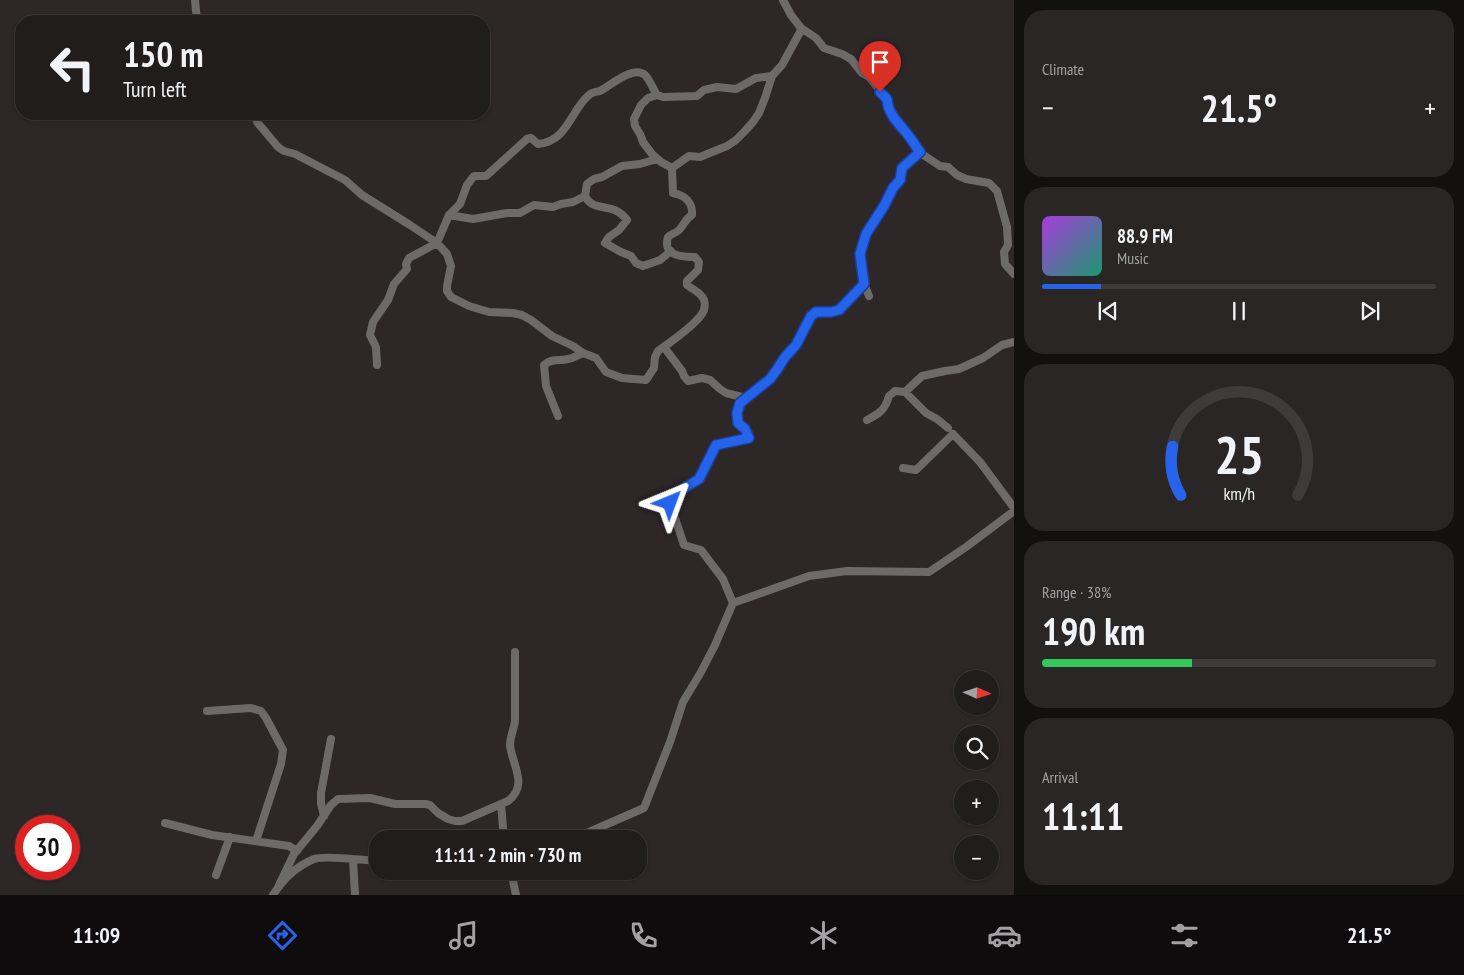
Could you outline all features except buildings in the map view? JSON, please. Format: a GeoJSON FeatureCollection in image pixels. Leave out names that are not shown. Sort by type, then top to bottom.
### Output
{"type":"FeatureCollection","features":[{"type":"Feature","properties":{"kind":"street"},"geometry":{"type":"LineString","coordinates":[[195,0],[196,15]]}},
{"type":"Feature","properties":{"kind":"street"},"geometry":{"type":"LineString","coordinates":[[783,0],[800,28],[816,38],[824,48],[851,59],[862,73],[868,77],[887,99],[887,108],[891,115],[920,152],[940,166],[948,167],[957,175],[966,179],[989,183],[998,190],[1011,243],[1004,252],[1005,264],[1014,274]]}},
{"type":"Feature","properties":{"kind":"street"},"geometry":{"type":"LineString","coordinates":[[672,168],[689,156],[700,157],[727,146],[736,140],[753,122],[759,113],[772,76],[782,65],[794,44],[800,28]]}},
{"type":"Feature","properties":{"kind":"street"},"geometry":{"type":"LineString","coordinates":[[377,365],[376,347],[370,335],[373,322],[388,300],[394,284],[407,269],[406,264],[409,258],[437,243],[449,215],[460,204],[466,185],[474,176],[486,176],[527,139],[531,138],[538,144],[545,143],[559,135],[568,126],[579,107],[590,94],[629,74],[638,72],[644,75],[657,95]]}},
{"type":"Feature","properties":{"kind":"street"},"geometry":{"type":"LineString","coordinates":[[672,168],[657,159],[643,142],[635,126],[634,120],[641,105],[648,98],[657,95],[663,97],[697,96],[704,90],[717,87],[736,89],[756,78],[772,76]]}},
{"type":"Feature","properties":{"kind":"street"},"geometry":{"type":"LineString","coordinates":[[256,120],[278,147],[345,180],[362,195],[437,243],[447,254],[450,266],[447,291],[451,297],[469,306],[489,312],[522,315],[552,336],[573,346],[583,354],[596,358],[606,372],[622,378],[646,380],[654,368],[654,356],[697,320],[703,312],[705,305],[702,295],[687,285],[687,281],[698,270],[699,262],[694,257],[684,257],[668,249],[668,237],[679,229],[687,218],[692,215],[692,209],[686,198],[680,194],[673,193],[672,168]]}},
{"type":"Feature","properties":{"kind":"street"},"geometry":{"type":"LineString","coordinates":[[869,296],[864,284],[860,254],[866,234],[893,188],[900,180],[902,168],[920,152]]}},
{"type":"Feature","properties":{"kind":"street"},"geometry":{"type":"LineString","coordinates":[[449,215],[473,219],[507,213],[520,213],[534,205],[553,207],[573,202],[584,196],[587,184],[594,179],[602,177],[622,166],[640,164],[657,159]]}},
{"type":"Feature","properties":{"kind":"street"},"geometry":{"type":"LineString","coordinates":[[584,196],[592,205],[616,209],[623,215],[626,220],[619,230],[609,237],[605,243],[631,256],[636,263],[643,266],[660,260],[671,251]]}},
{"type":"Feature","properties":{"kind":"street"},"geometry":{"type":"LineString","coordinates":[[733,602],[722,579],[702,550],[684,546],[670,503],[673,495],[699,479],[716,445],[749,438],[745,429],[738,423],[740,403],[770,379],[796,345],[811,316],[816,312],[839,310],[864,284]]}},
{"type":"Feature","properties":{"kind":"street"},"geometry":{"type":"LineString","coordinates":[[867,420],[881,412],[889,396],[896,392],[905,392],[922,376],[959,369],[983,358],[1002,346],[1014,342]]}},
{"type":"Feature","properties":{"kind":"street"},"geometry":{"type":"LineString","coordinates":[[664,347],[688,381],[702,378],[710,380],[726,393],[746,398]]}},
{"type":"Feature","properties":{"kind":"street"},"geometry":{"type":"LineString","coordinates":[[558,416],[544,379],[544,364],[551,360],[570,359],[576,355],[583,354]]}},
{"type":"Feature","properties":{"kind":"street"},"geometry":{"type":"LineString","coordinates":[[905,392],[926,412],[948,428]]}},
{"type":"Feature","properties":{"kind":"street"},"geometry":{"type":"LineString","coordinates":[[594,830],[644,808],[670,742],[683,702],[711,652],[733,602],[809,576],[847,571],[929,572],[966,548],[1014,510],[980,462],[953,434],[916,470],[903,468]]}},
{"type":"Feature","properties":{"kind":"street"},"geometry":{"type":"LineString","coordinates":[[273,895],[297,851],[331,805],[338,800],[370,798],[395,804],[425,804],[430,805],[438,813],[455,822],[462,821],[513,797],[519,780],[510,738],[515,721],[515,652]]}},
{"type":"Feature","properties":{"kind":"street"},"geometry":{"type":"LineString","coordinates":[[207,711],[251,708],[261,711],[283,750],[281,764],[256,841]]}},
{"type":"Feature","properties":{"kind":"street"},"geometry":{"type":"LineString","coordinates":[[324,816],[321,793],[331,739]]}},
{"type":"Feature","properties":{"kind":"street"},"geometry":{"type":"LineString","coordinates":[[501,804],[503,830]]}},
{"type":"Feature","properties":{"kind":"street"},"geometry":{"type":"LineString","coordinates":[[165,823],[212,835],[289,846],[297,851]]}},
{"type":"Feature","properties":{"kind":"street"},"geometry":{"type":"LineString","coordinates":[[216,875],[230,837]]}},
{"type":"Feature","properties":{"kind":"street"},"geometry":{"type":"LineString","coordinates":[[279,885],[292,872],[316,858],[369,860]]}},
{"type":"Feature","properties":{"kind":"street"},"geometry":{"type":"LineString","coordinates":[[353,858],[355,895]]}},
{"type":"Feature","properties":{"kind":"street"},"geometry":{"type":"LineString","coordinates":[[513,880],[516,895]]}},
{"type":"Feature","properties":{"kind":"route"},"geometry":{"type":"LineString","coordinates":[[670,503],[673,495],[699,479],[716,445],[749,438],[745,429],[738,423],[737,413],[740,403],[770,379],[796,345],[811,316],[816,312],[839,310],[864,284],[860,254],[866,234],[893,188],[900,180],[902,168],[920,152],[891,115],[887,108],[887,99],[880,92]]}}]}
